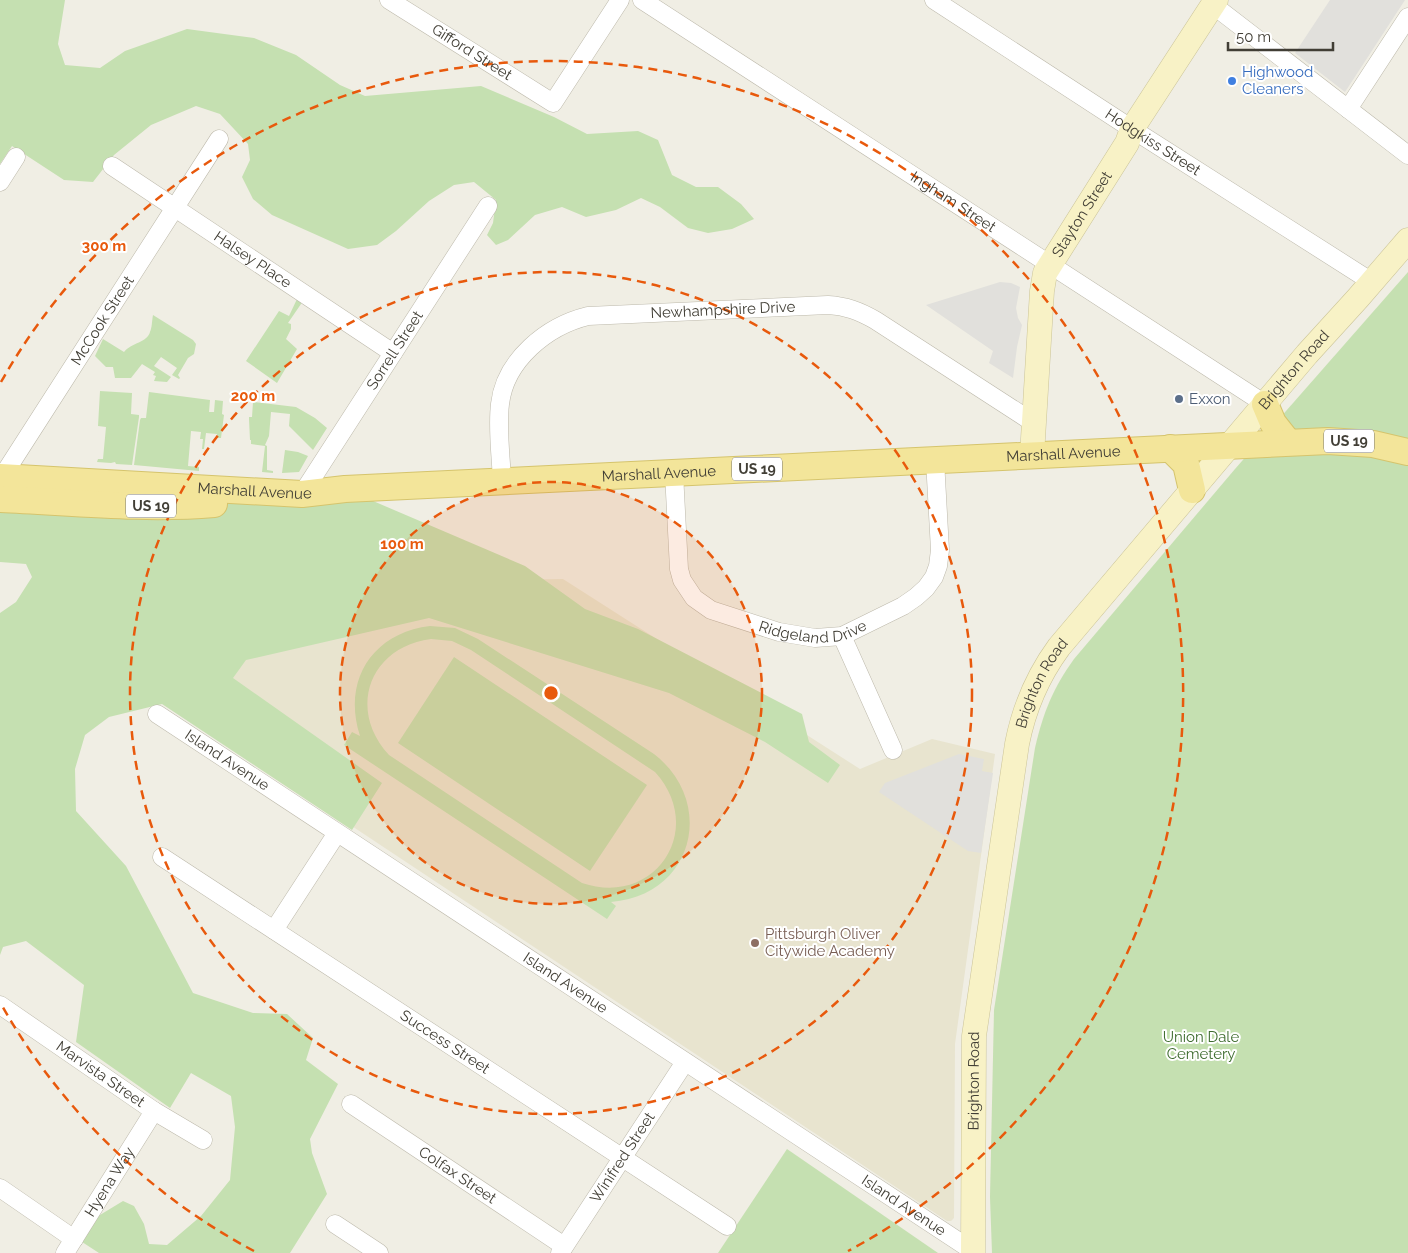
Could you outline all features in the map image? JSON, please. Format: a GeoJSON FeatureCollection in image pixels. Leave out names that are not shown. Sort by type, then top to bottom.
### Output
{"type":"FeatureCollection","features":[{"type":"Feature","properties":{"kind":"main road"},"geometry":{"type":"LineString","coordinates":[[1264,404],[1273,424],[1288,442]]}},
{"type":"Feature","properties":{"kind":"main road","name":"Marshall Avenue"},"geometry":{"type":"LineString","coordinates":[[1,484],[302,494],[345,489],[1328,440],[1408,452]]}},
{"type":"Feature","properties":{"kind":"main road"},"geometry":{"type":"LineString","coordinates":[[1170,448],[1186,464],[1192,490]]}},
{"type":"Feature","properties":{"kind":"street","name":"Gifford Street"},"geometry":{"type":"LineString","coordinates":[[389,0],[553,103],[620,0]]}},
{"type":"Feature","properties":{"kind":"street","name":"Ingham Street"},"geometry":{"type":"LineString","coordinates":[[642,0],[1264,404]]}},
{"type":"Feature","properties":{"kind":"street","name":"Hodgkiss Street"},"geometry":{"type":"LineString","coordinates":[[934,0],[1372,282]]}},
{"type":"Feature","properties":{"kind":"street","name":"Stayton Street"},"geometry":{"type":"LineString","coordinates":[[1032,455],[1043,282],[1050,265],[1127,143],[1132,129],[1214,3]]}},
{"type":"Feature","properties":{"kind":"street"},"geometry":{"type":"LineString","coordinates":[[1214,3],[1408,155]]}},
{"type":"Feature","properties":{"kind":"street"},"geometry":{"type":"LineString","coordinates":[[1348,109],[1408,17]]}},
{"type":"Feature","properties":{"kind":"street","name":"McCook Street"},"geometry":{"type":"LineString","coordinates":[[1,484],[219,139]]}},
{"type":"Feature","properties":{"kind":"street"},"geometry":{"type":"LineString","coordinates":[[0,182],[16,157]]}},
{"type":"Feature","properties":{"kind":"street","name":"Halsey Place"},"geometry":{"type":"LineString","coordinates":[[112,166],[393,353]]}},
{"type":"Feature","properties":{"kind":"street","name":"Sorrell Street"},"geometry":{"type":"LineString","coordinates":[[302,494],[488,206]]}},
{"type":"Feature","properties":{"kind":"street","name":"Brighton Road"},"geometry":{"type":"LineString","coordinates":[[974,1252],[974,1036],[1021,724],[1030,697],[1046,665],[1264,404],[1408,240]]}},
{"type":"Feature","properties":{"kind":"street","name":"Newhampshire Drive"},"geometry":{"type":"LineString","coordinates":[[502,482],[499,414],[503,390],[508,378],[524,354],[547,333],[567,322],[588,316],[828,305],[848,307],[874,320],[1034,423]]}},
{"type":"Feature","properties":{"kind":"street","name":"Ridgeland Drive"},"geometry":{"type":"LineString","coordinates":[[674,473],[679,569],[682,580],[694,598],[711,610],[778,632],[815,638],[842,636],[909,602],[926,588],[934,577],[938,566],[940,550],[935,460]]}},
{"type":"Feature","properties":{"kind":"street"},"geometry":{"type":"LineString","coordinates":[[842,636],[893,750]]}},
{"type":"Feature","properties":{"kind":"street","name":"Island Avenue"},"geometry":{"type":"LineString","coordinates":[[157,714],[974,1252]]}},
{"type":"Feature","properties":{"kind":"street"},"geometry":{"type":"LineString","coordinates":[[274,930],[337,833]]}},
{"type":"Feature","properties":{"kind":"street","name":"Success Street"},"geometry":{"type":"LineString","coordinates":[[162,857],[727,1226]]}},
{"type":"Feature","properties":{"kind":"street","name":"Marvista Street"},"geometry":{"type":"LineString","coordinates":[[0,1005],[154,1111],[203,1140]]}},
{"type":"Feature","properties":{"kind":"street","name":"Winifred Street"},"geometry":{"type":"LineString","coordinates":[[562,1250],[685,1062]]}},
{"type":"Feature","properties":{"kind":"street","name":"Colfax Street"},"geometry":{"type":"LineString","coordinates":[[351,1104],[562,1250]]}},
{"type":"Feature","properties":{"kind":"street","name":"Hyena Way"},"geometry":{"type":"LineString","coordinates":[[70,1246],[154,1111]]}},
{"type":"Feature","properties":{"kind":"street"},"geometry":{"type":"LineString","coordinates":[[0,1188],[70,1246]]}},
{"type":"Feature","properties":{"kind":"street"},"geometry":{"type":"LineString","coordinates":[[335,1224],[380,1253]]}},
{"type":"Feature","properties":{"kind":"shaded area"},"geometry":{"type":"Polygon","coordinates":[[[1330,0],[1405,0],[1345,92],[1295,53],[1330,0]]]}},
{"type":"Feature","properties":{"kind":"shaded area"},"geometry":{"type":"Polygon","coordinates":[[[1000,282],[1011,283],[1020,287],[1016,308],[1022,325],[1013,378],[989,363],[993,351],[926,305],[1000,282]]]}},
{"type":"Feature","properties":{"kind":"shaded area"},"geometry":{"type":"Polygon","coordinates":[[[563,579],[860,769],[932,739],[995,754],[955,1044],[954,1218],[951,1221],[947,1221],[165,702],[247,584],[563,579]]]}},
{"type":"Feature","properties":{"kind":"shaded area"},"geometry":{"type":"Polygon","coordinates":[[[959,754],[984,759],[982,771],[993,773],[981,853],[968,851],[879,792],[885,783],[959,754]]]}},
{"type":"Feature","properties":{"kind":"green space"},"geometry":{"type":"Polygon","coordinates":[[[0,0],[65,0],[58,44],[65,65],[100,68],[125,51],[187,29],[254,38],[296,55],[340,85],[365,96],[481,86],[554,117],[587,134],[638,131],[658,140],[672,175],[696,187],[718,187],[741,204],[754,219],[732,229],[708,233],[688,228],[660,207],[641,198],[616,210],[586,217],[562,207],[535,215],[508,240],[496,245],[487,235],[493,223],[496,200],[474,182],[454,185],[429,201],[396,231],[377,245],[348,249],[272,215],[253,199],[242,177],[250,160],[248,144],[220,114],[196,106],[151,125],[114,155],[93,182],[64,180],[12,146],[0,164],[0,0]]]}},
{"type":"Feature","properties":{"kind":"green space","name":"Union Dale Cemetery"},"geometry":{"type":"Polygon","coordinates":[[[1408,272],[1408,1253],[992,1253],[990,1197],[994,1010],[1035,748],[1050,701],[1060,680],[1074,659],[1235,469],[1408,272]]]}},
{"type":"Feature","properties":{"kind":"green space"},"geometry":{"type":"Polygon","coordinates":[[[297,299],[301,301],[301,304],[288,323],[291,324],[291,329],[286,339],[297,349],[277,383],[246,361],[279,311],[289,316],[297,299]]]}},
{"type":"Feature","properties":{"kind":"green space"},"geometry":{"type":"Polygon","coordinates":[[[153,315],[193,340],[196,344],[194,354],[188,358],[178,375],[180,378],[172,375],[177,368],[161,357],[154,366],[171,377],[167,382],[154,381],[156,376],[153,375],[155,372],[142,364],[131,378],[115,378],[113,367],[106,367],[95,356],[103,339],[124,352],[148,336],[153,315]]]}},
{"type":"Feature","properties":{"kind":"green space"},"geometry":{"type":"Polygon","coordinates":[[[100,391],[132,393],[131,414],[139,415],[139,417],[132,465],[116,464],[115,462],[97,462],[98,459],[103,459],[106,427],[98,426],[100,391]]]}},
{"type":"Feature","properties":{"kind":"green space"},"geometry":{"type":"Polygon","coordinates":[[[149,392],[210,400],[209,412],[214,412],[215,400],[223,401],[222,414],[224,415],[221,438],[217,438],[217,434],[206,433],[204,449],[202,449],[203,439],[200,439],[201,432],[191,431],[188,466],[199,467],[199,471],[134,465],[140,420],[141,418],[146,418],[149,392]]]}},
{"type":"Feature","properties":{"kind":"green space"},"geometry":{"type":"Polygon","coordinates":[[[253,402],[296,407],[315,418],[327,428],[313,450],[289,426],[290,414],[271,412],[269,436],[265,445],[267,446],[267,470],[273,471],[273,473],[262,472],[265,446],[251,444],[250,440],[249,417],[252,417],[253,402]]]}},
{"type":"Feature","properties":{"kind":"green space"},"geometry":{"type":"Polygon","coordinates":[[[285,450],[308,456],[299,472],[282,473],[285,450]]]}},
{"type":"Feature","properties":{"kind":"green space"},"geometry":{"type":"Polygon","coordinates":[[[345,489],[525,566],[585,609],[638,629],[802,714],[809,742],[840,765],[828,783],[765,742],[669,693],[429,618],[246,660],[233,678],[382,783],[352,830],[162,704],[109,717],[85,735],[75,769],[76,811],[126,866],[193,993],[253,1013],[287,1014],[313,1038],[306,1060],[338,1084],[310,1139],[312,1153],[327,1194],[290,1253],[99,1253],[79,1240],[95,1218],[123,1201],[134,1206],[144,1224],[149,1244],[167,1245],[201,1216],[230,1180],[235,1127],[231,1096],[191,1073],[170,1108],[76,1042],[84,985],[26,941],[3,947],[0,955],[0,613],[16,602],[32,577],[26,564],[0,562],[0,499],[345,489]]]}},
{"type":"Feature","properties":{"kind":"green space"},"geometry":{"type":"Polygon","coordinates":[[[430,626],[455,628],[478,639],[654,754],[674,774],[685,797],[690,821],[687,844],[677,865],[661,883],[639,896],[611,902],[616,906],[607,919],[344,745],[352,732],[360,736],[355,716],[355,697],[359,679],[367,663],[378,649],[392,638],[410,630],[430,626]],[[431,639],[410,644],[392,654],[379,667],[371,683],[367,701],[369,719],[376,737],[389,755],[582,883],[608,888],[632,884],[651,874],[665,858],[674,839],[676,817],[670,794],[655,772],[471,650],[452,641],[431,639]]]}},
{"type":"Feature","properties":{"kind":"green space"},"geometry":{"type":"Polygon","coordinates":[[[454,657],[647,785],[590,871],[398,743],[454,657]]]}},
{"type":"Feature","properties":{"kind":"green space"},"geometry":{"type":"Polygon","coordinates":[[[787,1149],[938,1253],[718,1253],[787,1149]]]}},
{"type":"Feature","properties":{"kind":"place","name":"Highwood Cleaners"},"geometry":{"type":"Point","coordinates":[1232,81]}},
{"type":"Feature","properties":{"kind":"place","name":"Exxon"},"geometry":{"type":"Point","coordinates":[1179,399]}},
{"type":"Feature","properties":{"kind":"place","name":"Pittsburgh Oliver Citywide Academy"},"geometry":{"type":"Point","coordinates":[755,943]}}]}
